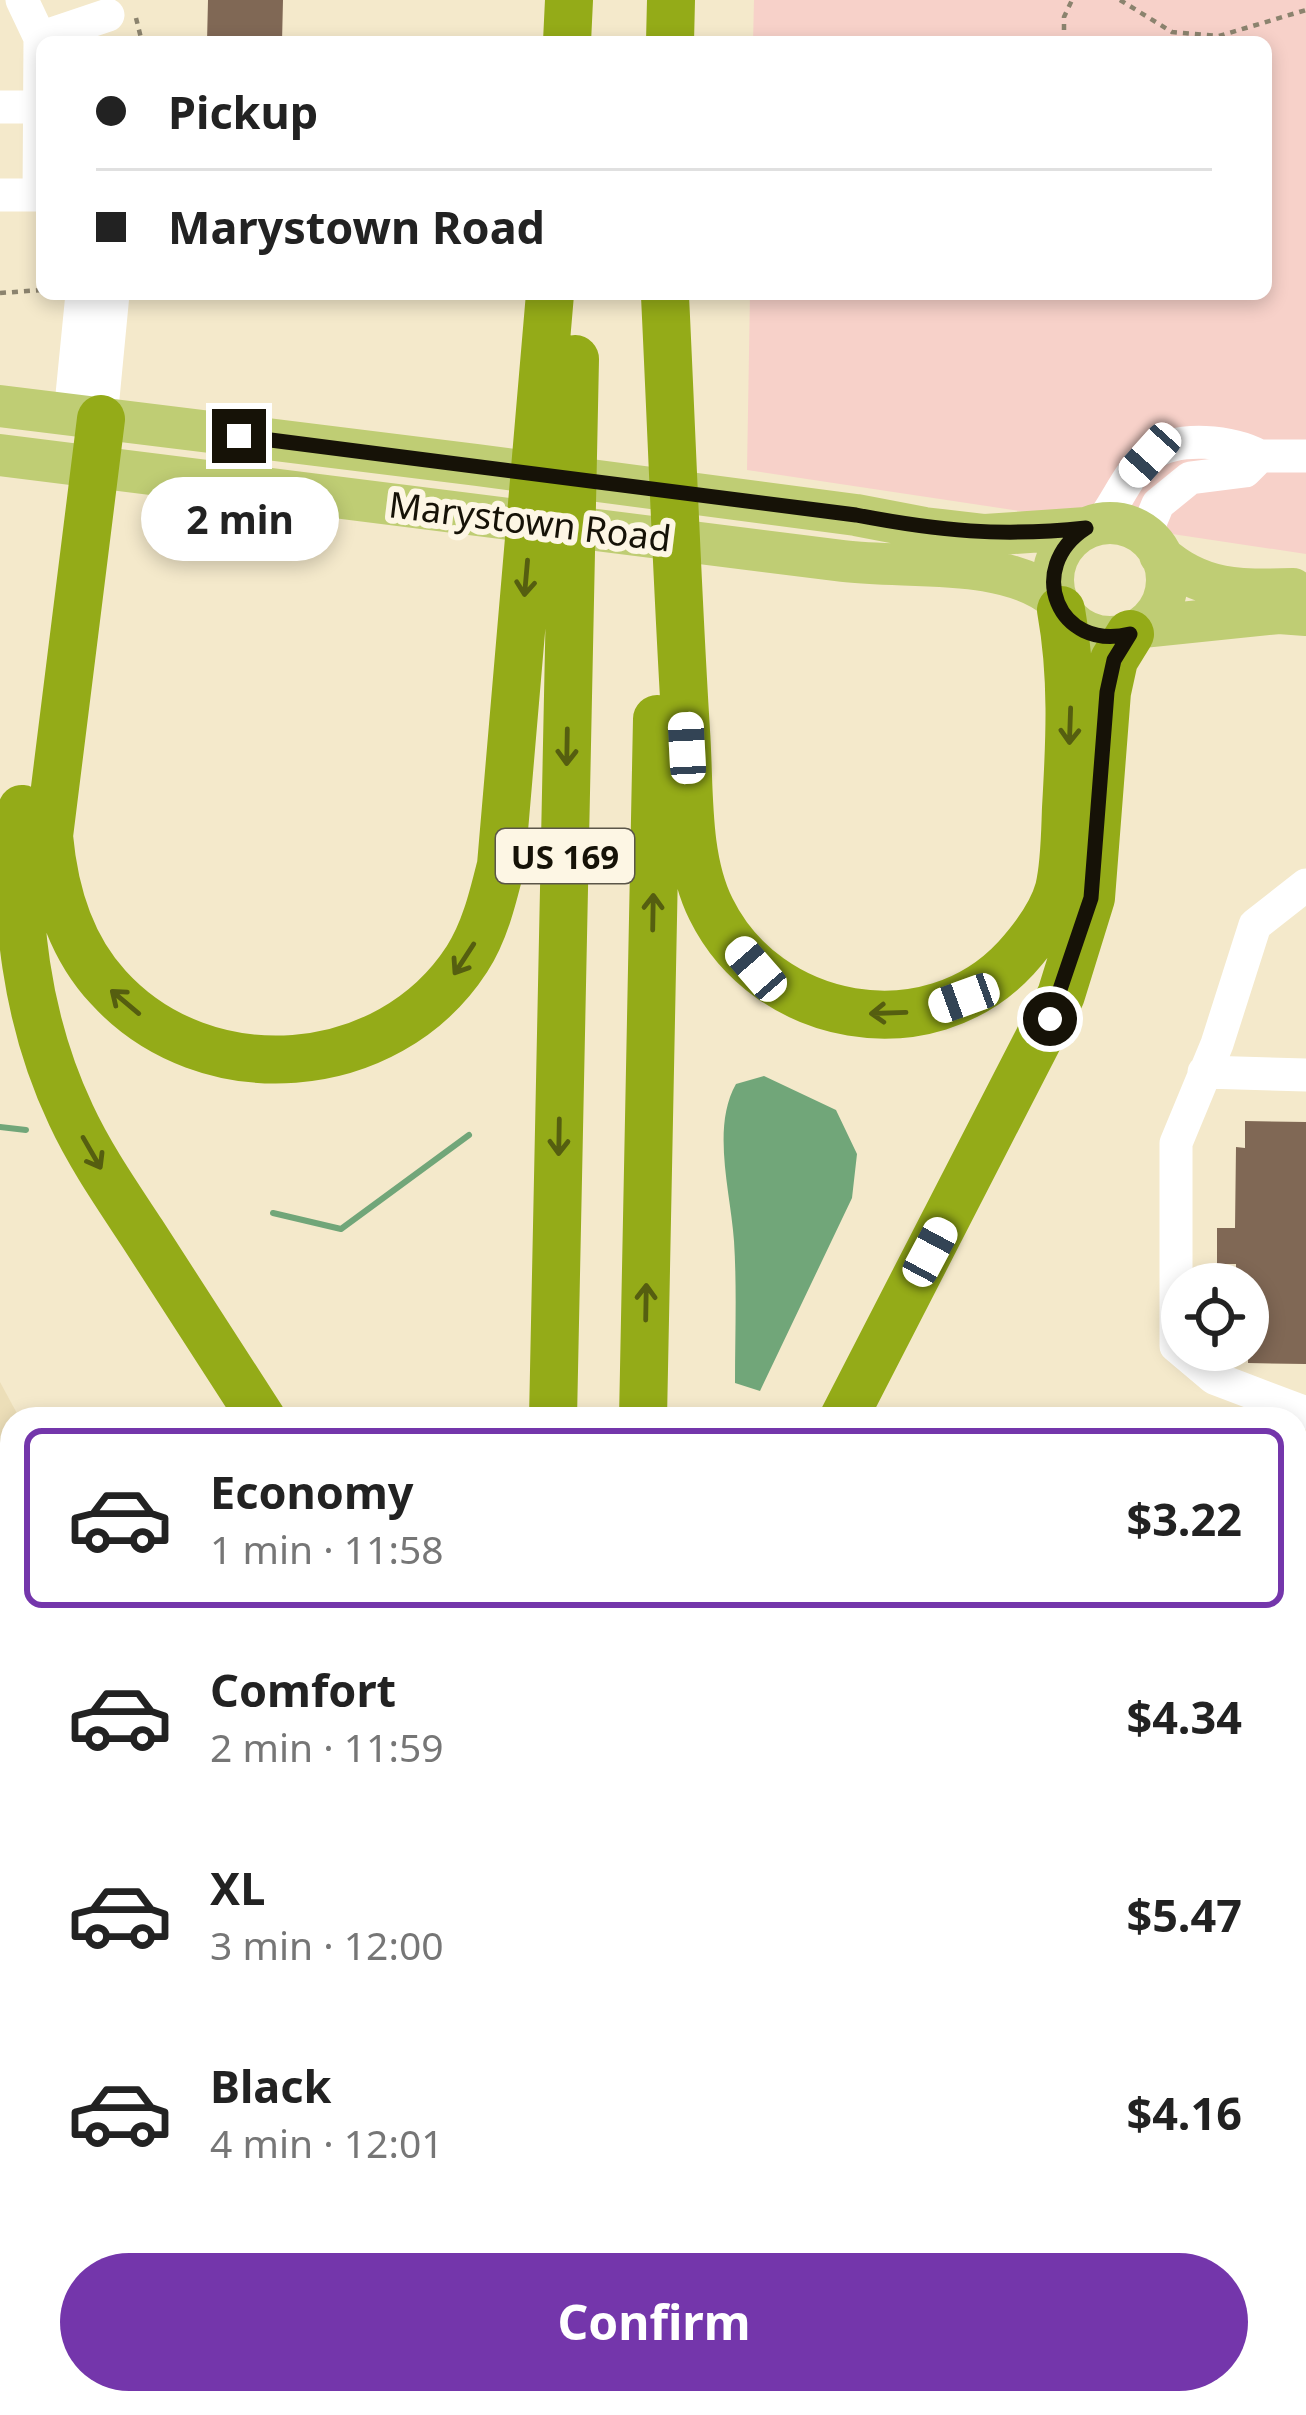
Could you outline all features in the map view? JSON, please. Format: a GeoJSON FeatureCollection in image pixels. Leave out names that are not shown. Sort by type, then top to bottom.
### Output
{"type":"FeatureCollection","features":[{"type":"Feature","properties":{"kind":"highway"},"geometry":{"type":"LineString","coordinates":[[567,36],[569,0]]}},
{"type":"Feature","properties":{"kind":"highway"},"geometry":{"type":"LineString","coordinates":[[581,36],[582,0]]}},
{"type":"Feature","properties":{"kind":"highway"},"geometry":{"type":"LineString","coordinates":[[670,36],[671,0]]}},
{"type":"Feature","properties":{"kind":"highway"},"geometry":{"type":"LineString","coordinates":[[80,465],[49,836],[53,877],[67,922],[109,988],[171,1036],[214,1053],[261,1060],[308,1060],[357,1047],[404,1023],[438,995],[467,958],[494,896],[501,865],[549,300]]}},
{"type":"Feature","properties":{"kind":"highway","name":"US 169"},"geometry":{"type":"LineString","coordinates":[[554,1407],[576,300]]}},
{"type":"Feature","properties":{"kind":"highway"},"geometry":{"type":"LineString","coordinates":[[665,300],[682,666],[698,867],[709,907],[756,969],[822,1007],[892,1015],[930,1010],[964,998],[1002,973],[1036,936],[1059,891],[1064,838],[1071,664],[1058,604]]}},
{"type":"Feature","properties":{"kind":"highway","name":"US 169"},"geometry":{"type":"LineString","coordinates":[[644,1407],[665,300]]}},
{"type":"Feature","properties":{"kind":"highway"},"geometry":{"type":"LineString","coordinates":[[86,417],[19,848],[22,936],[34,1009],[70,1114],[254,1407]]}},
{"type":"Feature","properties":{"kind":"highway"},"geometry":{"type":"LineString","coordinates":[[849,1407],[1040,1044],[1061,995],[1091,898],[1107,692],[1114,660],[1136,630]]}},
{"type":"Feature","properties":{"kind":"main road","name":"Marystown Road"},"geometry":{"type":"LineString","coordinates":[[0,406],[986,535],[1093,526]]}},
{"type":"Feature","properties":{"kind":"main road","name":"Marystown Road"},"geometry":{"type":"LineString","coordinates":[[0,455],[848,562],[1008,574],[1040,585],[1058,604]]}},
{"type":"Feature","properties":{"kind":"main road"},"geometry":{"type":"LineString","coordinates":[[1306,589],[1207,585],[1180,573],[1129,526],[1093,526],[1064,546],[1053,585],[1069,620],[1091,634],[1117,637],[1136,630],[1279,613],[1306,615]]}},
{"type":"Feature","properties":{"kind":"main road"},"geometry":{"type":"LineString","coordinates":[[1136,630],[1152,618],[1165,595],[1167,581],[1156,548]]}},
{"type":"Feature","properties":{"kind":"street"},"geometry":{"type":"LineString","coordinates":[[22,0],[39,36]]}},
{"type":"Feature","properties":{"kind":"street"},"geometry":{"type":"LineString","coordinates":[[46,36],[115,14]]}},
{"type":"Feature","properties":{"kind":"street"},"geometry":{"type":"LineString","coordinates":[[0,106],[36,107]]}},
{"type":"Feature","properties":{"kind":"street"},"geometry":{"type":"LineString","coordinates":[[0,195],[36,195]]}},
{"type":"Feature","properties":{"kind":"street"},"geometry":{"type":"LineString","coordinates":[[82,300],[86,417]]}},
{"type":"Feature","properties":{"kind":"street"},"geometry":{"type":"LineString","coordinates":[[86,417],[112,300]]}},
{"type":"Feature","properties":{"kind":"street"},"geometry":{"type":"LineString","coordinates":[[1093,526],[1150,455],[1171,446],[1209,443],[1245,448],[1260,457],[1306,456]]}},
{"type":"Feature","properties":{"kind":"street"},"geometry":{"type":"LineString","coordinates":[[1156,548],[1150,523],[1158,504],[1190,478],[1245,470],[1260,457]]}},
{"type":"Feature","properties":{"kind":"street"},"geometry":{"type":"LineString","coordinates":[[1288,1407],[1214,1378],[1176,1346],[1176,1143],[1255,925],[1306,885]]}},
{"type":"Feature","properties":{"kind":"street"},"geometry":{"type":"LineString","coordinates":[[1204,1072],[1306,1075]]}},
{"type":"Feature","properties":{"kind":"path"},"geometry":{"type":"LineString","coordinates":[[1064,36],[1064,17],[1072,0]]}},
{"type":"Feature","properties":{"kind":"path"},"geometry":{"type":"LineString","coordinates":[[1120,0],[1172,32],[1219,36],[1306,10]]}},
{"type":"Feature","properties":{"kind":"path"},"geometry":{"type":"LineString","coordinates":[[115,14],[136,36]]}},
{"type":"Feature","properties":{"kind":"path"},"geometry":{"type":"LineString","coordinates":[[0,293],[36,290]]}},
{"type":"Feature","properties":{"kind":"shaded area"},"geometry":{"type":"Polygon","coordinates":[[[754,0],[1306,0],[1306,554],[747,470],[750,300],[1272,300],[1272,36],[753,36],[754,0]]]}},
{"type":"Feature","properties":{"kind":"shaded area"},"geometry":{"type":"Polygon","coordinates":[[[764,1076],[836,1110],[857,1154],[852,1198],[760,1391],[735,1383],[735,1259],[724,1140],[736,1084],[764,1076]]]}},
{"type":"Feature","properties":{"kind":"shaded area"},"geometry":{"type":"Polygon","coordinates":[[[0,1382],[14,1407],[0,1407],[0,1382]]]}},
{"type":"Feature","properties":{"kind":"building"},"geometry":{"type":"Polygon","coordinates":[[[208,0],[283,0],[282,36],[207,36],[208,0]]]}},
{"type":"Feature","properties":{"kind":"building"},"geometry":{"type":"Polygon","coordinates":[[[1245,1121],[1306,1122],[1306,1364],[1269,1363],[1269,1263],[1217,1263],[1217,1228],[1235,1228],[1236,1147],[1245,1148],[1245,1121]]]}},
{"type":"Feature","properties":{"kind":"waterway"},"geometry":{"type":"LineString","coordinates":[[0,1127],[26,1130]]}},
{"type":"Feature","properties":{"kind":"waterway"},"geometry":{"type":"LineString","coordinates":[[273,1213],[341,1229],[469,1135]]}},
{"type":"Feature","properties":{"kind":"route"},"geometry":{"type":"LineString","coordinates":[[239,436],[986,535],[1086,528],[1064,546],[1057,559],[1055,598],[1069,620],[1091,634],[1130,634],[1114,660],[1107,692],[1091,898],[1050,1019]]}}]}
